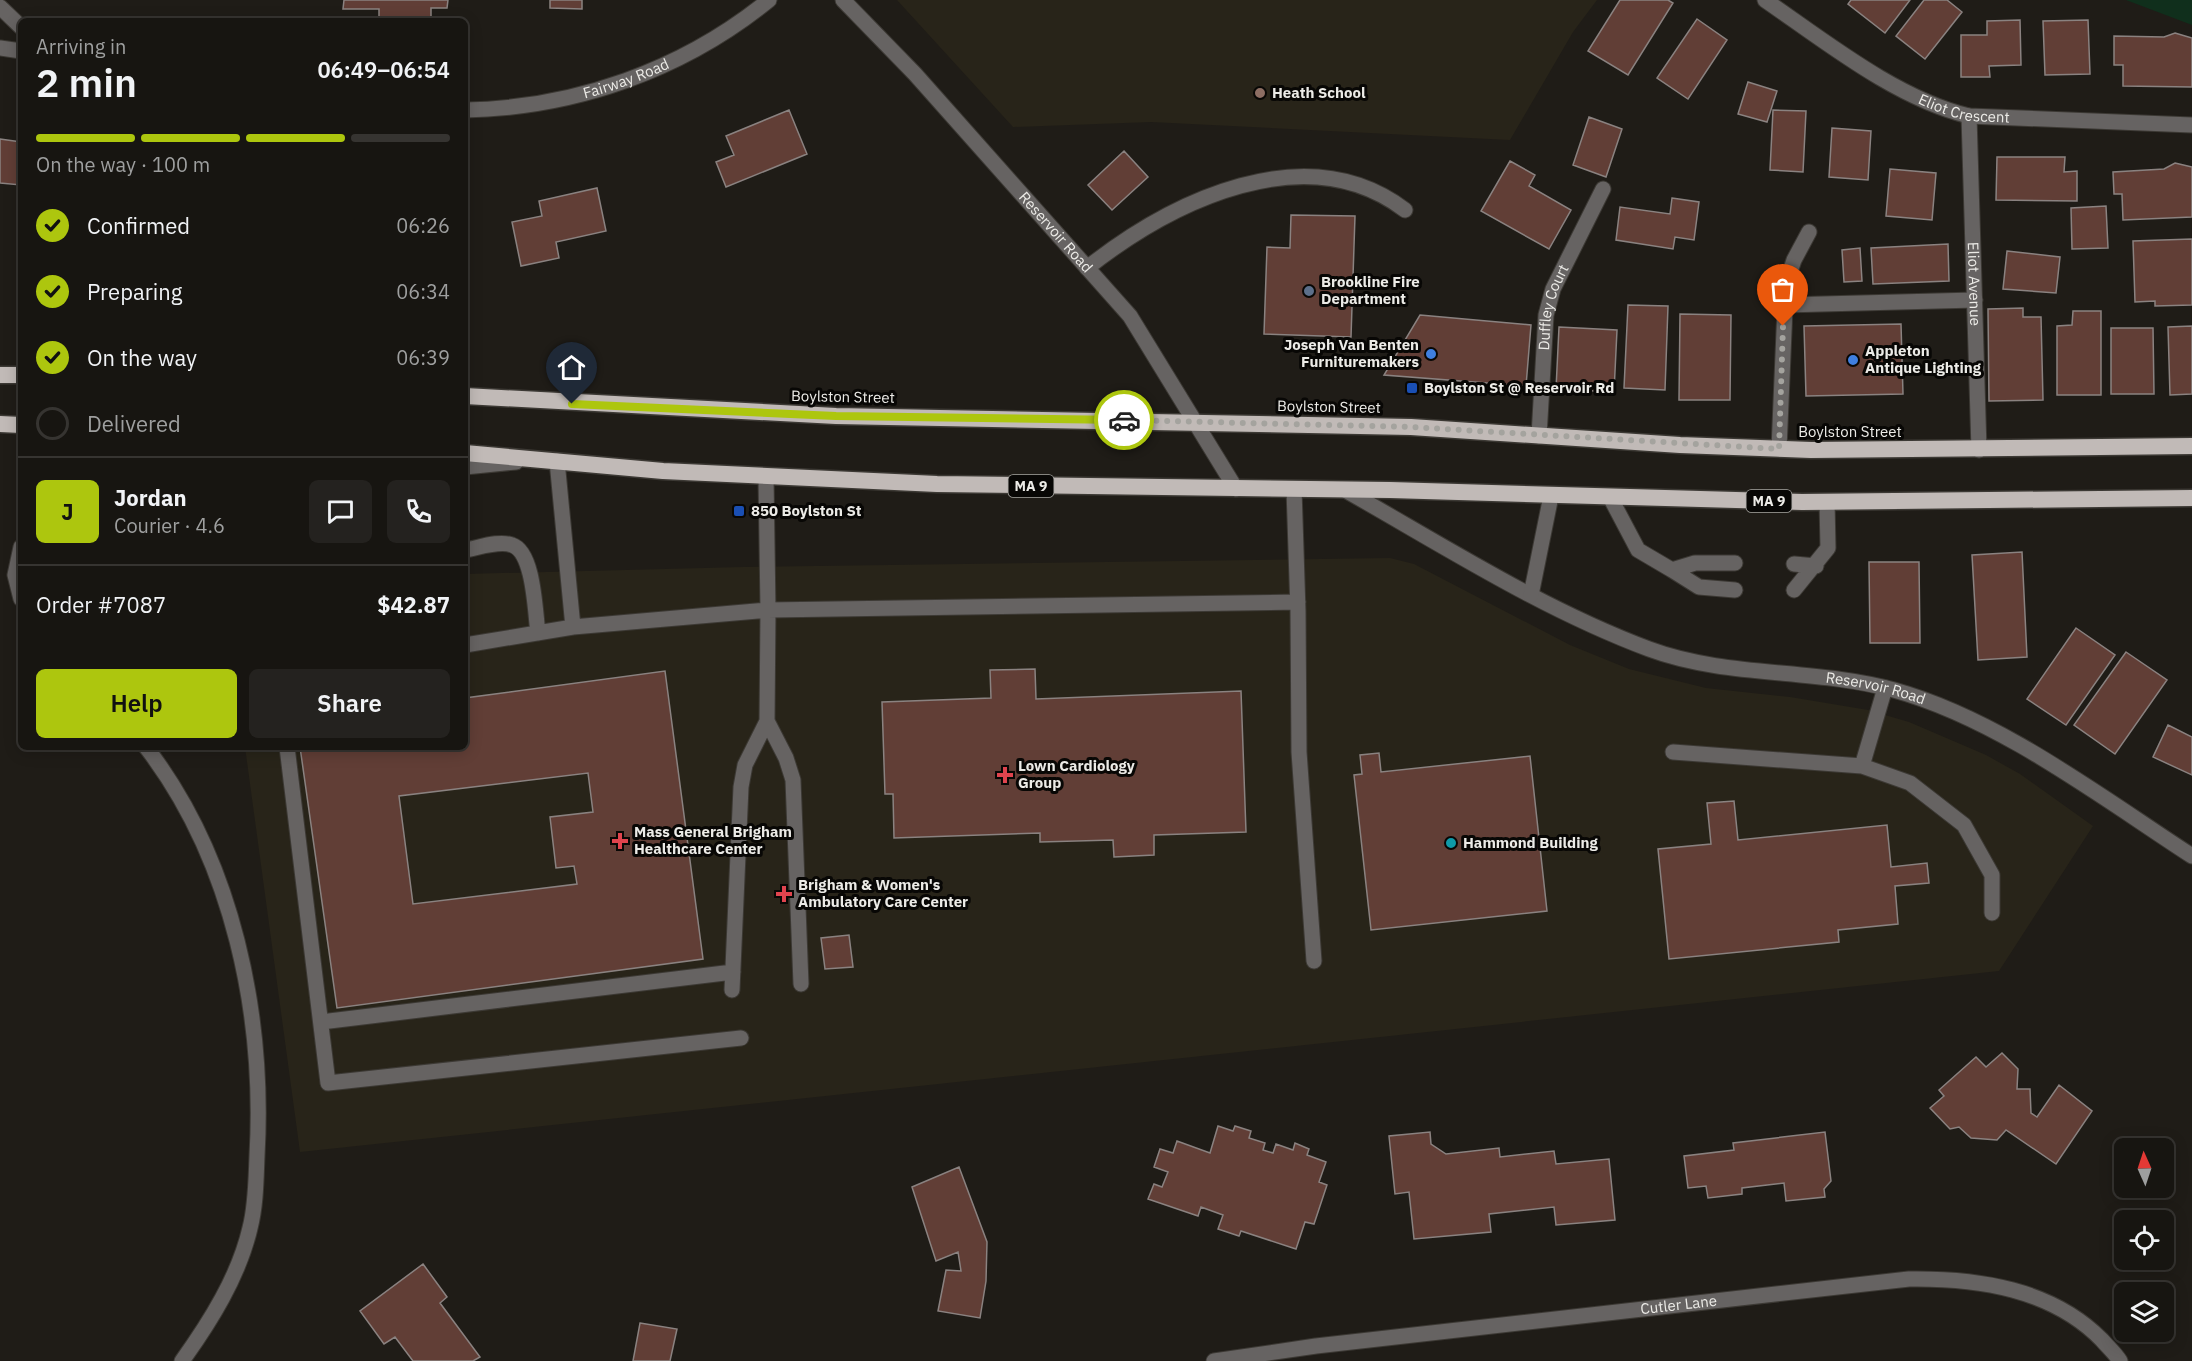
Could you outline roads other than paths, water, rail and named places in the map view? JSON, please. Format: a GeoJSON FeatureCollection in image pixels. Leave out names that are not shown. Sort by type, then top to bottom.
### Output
{"type":"FeatureCollection","features":[{"type":"Feature","properties":{"kind":"highway"},"geometry":{"type":"LineString","coordinates":[[0,375],[18,375]]}},
{"type":"Feature","properties":{"kind":"highway","name":"Boylston Street"},"geometry":{"type":"LineString","coordinates":[[468,396],[790,414],[1411,427],[1779,449],[1979,450],[2192,446]]}},
{"type":"Feature","properties":{"kind":"highway"},"geometry":{"type":"LineString","coordinates":[[0,424],[18,425]]}},
{"type":"Feature","properties":{"kind":"highway","name":"MA 9"},"geometry":{"type":"LineString","coordinates":[[468,453],[766,478],[949,485],[1294,489],[1827,502],[2192,498]]}},
{"type":"Feature","properties":{"kind":"street","name":"Fairway Road"},"geometry":{"type":"LineString","coordinates":[[468,110],[528,107],[608,88],[703,45],[747,18],[769,0]]}},
{"type":"Feature","properties":{"kind":"street","name":"Reservoir Road"},"geometry":{"type":"LineString","coordinates":[[843,0],[915,75],[1136,324],[1236,489]]}},
{"type":"Feature","properties":{"kind":"street","name":"Eliot Crescent"},"geometry":{"type":"LineString","coordinates":[[1765,0],[1900,88],[1950,112],[1969,116],[2192,125]]}},
{"type":"Feature","properties":{"kind":"street"},"geometry":{"type":"LineString","coordinates":[[0,7],[18,24]]}},
{"type":"Feature","properties":{"kind":"street"},"geometry":{"type":"LineString","coordinates":[[0,48],[18,51]]}},
{"type":"Feature","properties":{"kind":"street","name":"Eliot Avenue"},"geometry":{"type":"LineString","coordinates":[[1969,116],[1979,450]]}},
{"type":"Feature","properties":{"kind":"street"},"geometry":{"type":"LineString","coordinates":[[1087,268],[1146,227],[1195,202],[1233,188],[1275,179],[1312,176],[1347,181],[1372,189],[1405,210]]}},
{"type":"Feature","properties":{"kind":"street","name":"Duffley Court"},"geometry":{"type":"LineString","coordinates":[[1539,436],[1546,315],[1553,289],[1603,189]]}},
{"type":"Feature","properties":{"kind":"street"},"geometry":{"type":"LineString","coordinates":[[1779,449],[1786,284],[1794,260],[1809,232]]}},
{"type":"Feature","properties":{"kind":"street"},"geometry":{"type":"LineString","coordinates":[[1784,305],[1975,300]]}},
{"type":"Feature","properties":{"kind":"street"},"geometry":{"type":"LineString","coordinates":[[468,467],[535,460]]}},
{"type":"Feature","properties":{"kind":"street"},"geometry":{"type":"LineString","coordinates":[[557,461],[573,627]]}},
{"type":"Feature","properties":{"kind":"street"},"geometry":{"type":"LineString","coordinates":[[732,990],[742,779],[748,759],[767,722],[766,478]]}},
{"type":"Feature","properties":{"kind":"street"},"geometry":{"type":"LineString","coordinates":[[1294,489],[1298,602],[1299,752],[1314,961]]}},
{"type":"Feature","properties":{"kind":"street","name":"Reservoir Road"},"geometry":{"type":"LineString","coordinates":[[1345,490],[1531,595],[1611,633],[1679,658],[1713,665],[1844,679],[1885,688],[1962,714],[2073,778],[2192,856]]}},
{"type":"Feature","properties":{"kind":"street"},"geometry":{"type":"LineString","coordinates":[[1531,595],[1551,496]]}},
{"type":"Feature","properties":{"kind":"street"},"geometry":{"type":"LineString","coordinates":[[1610,497],[1638,550],[1699,587],[1735,590]]}},
{"type":"Feature","properties":{"kind":"street"},"geometry":{"type":"LineString","coordinates":[[1794,590],[1816,566],[1828,548],[1827,502]]}},
{"type":"Feature","properties":{"kind":"street"},"geometry":{"type":"LineString","coordinates":[[468,550],[508,544],[521,550],[528,562],[538,633]]}},
{"type":"Feature","properties":{"kind":"street"},"geometry":{"type":"LineString","coordinates":[[18,561],[15,575],[18,587]]}},
{"type":"Feature","properties":{"kind":"street"},"geometry":{"type":"LineString","coordinates":[[1672,570],[1695,563],[1735,563]]}},
{"type":"Feature","properties":{"kind":"street"},"geometry":{"type":"LineString","coordinates":[[1794,564],[1816,566]]}},
{"type":"Feature","properties":{"kind":"street"},"geometry":{"type":"LineString","coordinates":[[468,645],[573,627],[768,610],[1298,602]]}},
{"type":"Feature","properties":{"kind":"street"},"geometry":{"type":"LineString","coordinates":[[1862,766],[1885,688]]}},
{"type":"Feature","properties":{"kind":"street"},"geometry":{"type":"LineString","coordinates":[[767,722],[786,758],[793,780],[801,984]]}},
{"type":"Feature","properties":{"kind":"street"},"geometry":{"type":"LineString","coordinates":[[148,750],[180,796],[223,895],[254,1023],[257,1065],[259,1129],[250,1228],[237,1266],[205,1329],[182,1361]]}},
{"type":"Feature","properties":{"kind":"street"},"geometry":{"type":"LineString","coordinates":[[287,750],[328,1083],[741,1038]]}},
{"type":"Feature","properties":{"kind":"street"},"geometry":{"type":"LineString","coordinates":[[1673,752],[1862,766],[1910,783],[1964,825],[1992,875],[1992,913]]}},
{"type":"Feature","properties":{"kind":"street"},"geometry":{"type":"LineString","coordinates":[[321,1022],[733,972]]}},
{"type":"Feature","properties":{"kind":"street","name":"Cutler Lane"},"geometry":{"type":"LineString","coordinates":[[1214,1361],[1237,1356],[1387,1338],[1909,1279],[1941,1279],[2000,1288],[2048,1302],[2083,1323],[2120,1361]]}},
{"type":"Feature","properties":{"kind":"place","name":"Heath School"},"geometry":{"type":"Point","coordinates":[1260,93]}},
{"type":"Feature","properties":{"kind":"place","name":"Brookline Fire Department"},"geometry":{"type":"Point","coordinates":[1309,291]}},
{"type":"Feature","properties":{"kind":"place","name":"Joseph Van Benten Furnituremakers"},"geometry":{"type":"Point","coordinates":[1431,354]}},
{"type":"Feature","properties":{"kind":"place","name":"Appleton Antique Lighting"},"geometry":{"type":"Point","coordinates":[1853,360]}},
{"type":"Feature","properties":{"kind":"place","name":"Boylston St @ Reservoir Rd"},"geometry":{"type":"Point","coordinates":[1412,388]}},
{"type":"Feature","properties":{"kind":"place","name":"850 Boylston St"},"geometry":{"type":"Point","coordinates":[739,511]}},
{"type":"Feature","properties":{"kind":"place","name":"Lown Cardiology Group"},"geometry":{"type":"Point","coordinates":[1005,775]}},
{"type":"Feature","properties":{"kind":"place","name":"Mass General Brigham Healthcare Center"},"geometry":{"type":"Point","coordinates":[620,841]}},
{"type":"Feature","properties":{"kind":"place","name":"Hammond Building"},"geometry":{"type":"Point","coordinates":[1451,843]}},
{"type":"Feature","properties":{"kind":"place","name":"Brigham & Women's Ambulatory Care Center"},"geometry":{"type":"Point","coordinates":[784,894]}}]}
